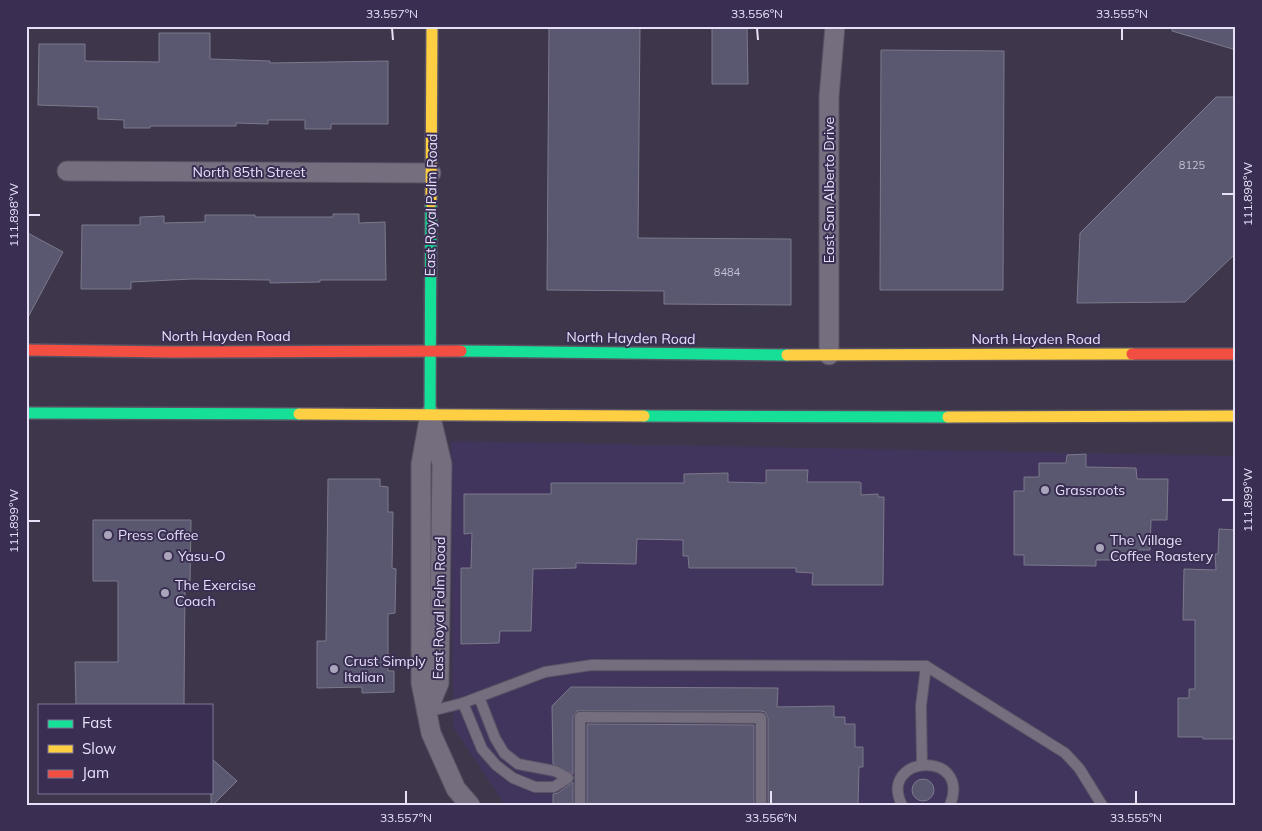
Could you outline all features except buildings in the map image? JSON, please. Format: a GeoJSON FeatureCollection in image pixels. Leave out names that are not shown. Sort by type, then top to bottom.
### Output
{"type":"FeatureCollection","features":[{"type":"Feature","properties":{"kind":"main road","name":"East Royal Palm Road"},"geometry":{"type":"LineString","coordinates":[[430,414],[432,26]]}},
{"type":"Feature","properties":{"kind":"main road","name":"North Hayden Road"},"geometry":{"type":"LineString","coordinates":[[26,350],[172,352],[429,350],[829,355],[1236,354]]}},
{"type":"Feature","properties":{"kind":"main road"},"geometry":{"type":"LineString","coordinates":[[26,413],[781,417],[1236,416]]}},
{"type":"Feature","properties":{"kind":"street","name":"East San Alberto Drive"},"geometry":{"type":"LineString","coordinates":[[829,355],[829,97],[835,26]]}},
{"type":"Feature","properties":{"kind":"street","name":"North 85th Street"},"geometry":{"type":"LineString","coordinates":[[67,171],[431,173]]}},
{"type":"Feature","properties":{"kind":"street","name":"East Royal Palm Road"},"geometry":{"type":"LineString","coordinates":[[430,414],[421,464],[420,683],[431,733],[456,789],[470,805]]}},
{"type":"Feature","properties":{"kind":"lane"},"geometry":{"type":"LineString","coordinates":[[427,712],[462,703],[545,672],[592,665],[926,666],[1065,753],[1079,768],[1102,805]]}},
{"type":"Feature","properties":{"kind":"lane"},"geometry":{"type":"LineString","coordinates":[[922,764],[921,706],[926,666]]}},
{"type":"Feature","properties":{"kind":"lane"},"geometry":{"type":"LineString","coordinates":[[479,697],[494,738],[504,753],[518,764],[555,771],[568,778],[580,778]]}},
{"type":"Feature","properties":{"kind":"lane"},"geometry":{"type":"LineString","coordinates":[[462,703],[482,749],[496,765],[513,778],[535,787],[554,788],[568,778]]}},
{"type":"Feature","properties":{"kind":"lane"},"geometry":{"type":"LineString","coordinates":[[580,805],[580,717],[761,718],[761,805]]}},
{"type":"Feature","properties":{"kind":"lane"},"geometry":{"type":"LineString","coordinates":[[902,805],[898,790],[900,780],[905,772],[922,764],[931,764],[946,772],[954,788],[950,805]]}},
{"type":"Feature","properties":{"kind":"shaded area"},"geometry":{"type":"Polygon","coordinates":[[[451,441],[1236,456],[1236,805],[505,805],[453,727],[451,441]]]}},
{"type":"Feature","properties":{"kind":"traffic: fast"},"geometry":{"type":"LineString","coordinates":[[430,414],[431,203]]}},
{"type":"Feature","properties":{"kind":"traffic: fast"},"geometry":{"type":"LineString","coordinates":[[461,351],[787,355]]}},
{"type":"Feature","properties":{"kind":"traffic: fast"},"geometry":{"type":"LineString","coordinates":[[26,413],[299,414]]}},
{"type":"Feature","properties":{"kind":"traffic: fast"},"geometry":{"type":"LineString","coordinates":[[644,416],[948,417]]}},
{"type":"Feature","properties":{"kind":"traffic: slow"},"geometry":{"type":"LineString","coordinates":[[431,203],[432,26]]}},
{"type":"Feature","properties":{"kind":"traffic: slow"},"geometry":{"type":"LineString","coordinates":[[787,355],[1132,354]]}},
{"type":"Feature","properties":{"kind":"traffic: slow"},"geometry":{"type":"LineString","coordinates":[[299,414],[644,416]]}},
{"type":"Feature","properties":{"kind":"traffic: slow"},"geometry":{"type":"LineString","coordinates":[[948,417],[1236,416]]}},
{"type":"Feature","properties":{"kind":"traffic: jam"},"geometry":{"type":"LineString","coordinates":[[26,350],[172,352],[461,351]]}},
{"type":"Feature","properties":{"kind":"traffic: jam"},"geometry":{"type":"LineString","coordinates":[[1132,354],[1236,354]]}},
{"type":"Feature","properties":{"kind":"place","name":"Grassroots"},"geometry":{"type":"Point","coordinates":[1045,490]}},
{"type":"Feature","properties":{"kind":"place","name":"Press Coffee"},"geometry":{"type":"Point","coordinates":[108,535]}},
{"type":"Feature","properties":{"kind":"place","name":"The Village Coffee Roastery"},"geometry":{"type":"Point","coordinates":[1100,548]}},
{"type":"Feature","properties":{"kind":"place","name":"Yasu-O"},"geometry":{"type":"Point","coordinates":[168,556]}},
{"type":"Feature","properties":{"kind":"place","name":"The Exercise Coach"},"geometry":{"type":"Point","coordinates":[165,593]}},
{"type":"Feature","properties":{"kind":"place","name":"Crust Simply Italian"},"geometry":{"type":"Point","coordinates":[334,669]}}]}
